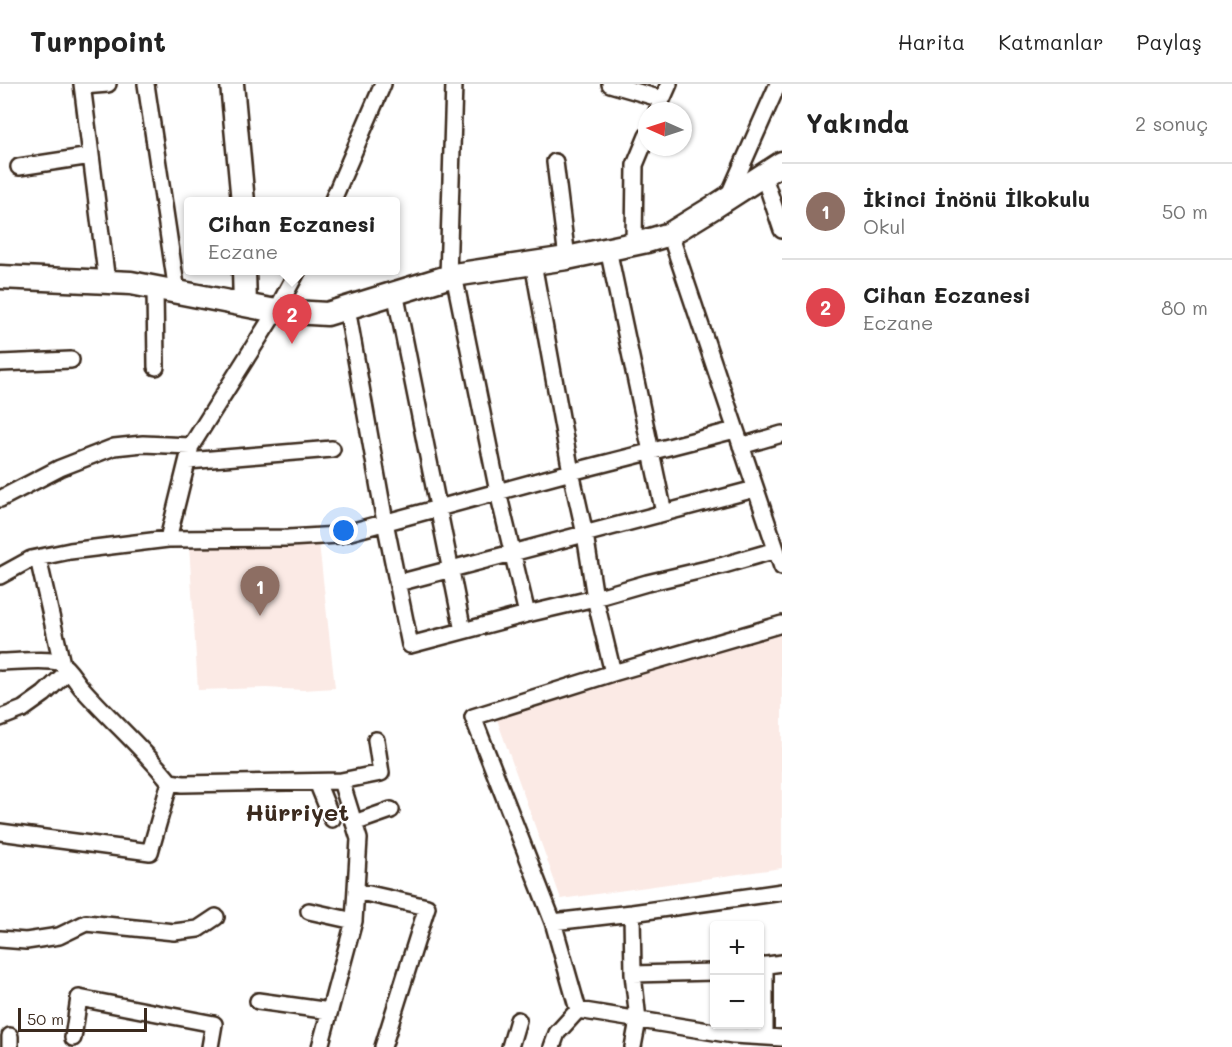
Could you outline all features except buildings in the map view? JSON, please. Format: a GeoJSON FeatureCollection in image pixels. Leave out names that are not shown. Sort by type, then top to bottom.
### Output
{"type":"FeatureCollection","features":[{"type":"Feature","properties":{"kind":"main road"},"geometry":{"type":"LineString","coordinates":[[232,84],[243,197]]}},
{"type":"Feature","properties":{"kind":"main road"},"geometry":{"type":"LineString","coordinates":[[0,277],[130,283],[276,311],[327,314],[451,276],[567,258],[670,234],[773,169]]}},
{"type":"Feature","properties":{"kind":"main road"},"geometry":{"type":"LineString","coordinates":[[244,275],[244,305]]}},
{"type":"Feature","properties":{"kind":"street"},"geometry":{"type":"LineString","coordinates":[[106,282],[83,85],[108,84]]}},
{"type":"Feature","properties":{"kind":"street"},"geometry":{"type":"LineString","coordinates":[[146,84],[166,290],[156,367]]}},
{"type":"Feature","properties":{"kind":"street"},"geometry":{"type":"LineString","coordinates":[[334,197],[383,84]]}},
{"type":"Feature","properties":{"kind":"street"},"geometry":{"type":"LineString","coordinates":[[454,84],[451,276],[527,614]]}},
{"type":"Feature","properties":{"kind":"street"},"geometry":{"type":"LineString","coordinates":[[610,84],[653,102]]}},
{"type":"Feature","properties":{"kind":"street"},"geometry":{"type":"LineString","coordinates":[[661,102],[669,84]]}},
{"type":"Feature","properties":{"kind":"street"},"geometry":{"type":"LineString","coordinates":[[727,199],[778,84]]}},
{"type":"Feature","properties":{"kind":"street"},"geometry":{"type":"LineString","coordinates":[[19,167],[91,156]]}},
{"type":"Feature","properties":{"kind":"street"},"geometry":{"type":"LineString","coordinates":[[634,244],[635,165],[639,156]]}},
{"type":"Feature","properties":{"kind":"street"},"geometry":{"type":"LineString","coordinates":[[555,162],[567,258]]}},
{"type":"Feature","properties":{"kind":"street"},"geometry":{"type":"LineString","coordinates":[[773,169],[782,230]]}},
{"type":"Feature","properties":{"kind":"street"},"geometry":{"type":"LineString","coordinates":[[670,234],[782,567]]}},
{"type":"Feature","properties":{"kind":"street"},"geometry":{"type":"LineString","coordinates":[[608,249],[664,513]]}},
{"type":"Feature","properties":{"kind":"street"},"geometry":{"type":"LineString","coordinates":[[533,263],[571,472],[585,534],[595,598],[613,673]]}},
{"type":"Feature","properties":{"kind":"street"},"geometry":{"type":"LineString","coordinates":[[168,539],[190,454],[295,275]]}},
{"type":"Feature","properties":{"kind":"street"},"geometry":{"type":"LineString","coordinates":[[395,292],[463,631]]}},
{"type":"Feature","properties":{"kind":"street"},"geometry":{"type":"LineString","coordinates":[[347,308],[385,522],[410,645],[776,550]]}},
{"type":"Feature","properties":{"kind":"street"},"geometry":{"type":"LineString","coordinates":[[0,363],[71,360]]}},
{"type":"Feature","properties":{"kind":"street"},"geometry":{"type":"LineString","coordinates":[[0,576],[31,559],[70,551],[168,539],[288,538],[339,535],[735,430]]}},
{"type":"Feature","properties":{"kind":"street"},"geometry":{"type":"LineString","coordinates":[[741,446],[782,434]]}},
{"type":"Feature","properties":{"kind":"street"},"geometry":{"type":"LineString","coordinates":[[0,499],[60,468],[114,447],[143,444],[190,454],[332,449]]}},
{"type":"Feature","properties":{"kind":"street"},"geometry":{"type":"LineString","coordinates":[[398,583],[755,489]]}},
{"type":"Feature","properties":{"kind":"street"},"geometry":{"type":"LineString","coordinates":[[39,558],[65,667],[81,687],[155,762],[170,782],[183,784],[341,781],[381,772],[376,740]]}},
{"type":"Feature","properties":{"kind":"street"},"geometry":{"type":"LineString","coordinates":[[578,1010],[553,922],[473,717],[782,624]]}},
{"type":"Feature","properties":{"kind":"street"},"geometry":{"type":"LineString","coordinates":[[0,662],[53,662],[65,667]]}},
{"type":"Feature","properties":{"kind":"street"},"geometry":{"type":"LineString","coordinates":[[0,718],[22,709],[44,694],[65,667]]}},
{"type":"Feature","properties":{"kind":"street"},"geometry":{"type":"LineString","coordinates":[[320,1047],[354,921],[359,839],[341,781]]}},
{"type":"Feature","properties":{"kind":"street"},"geometry":{"type":"LineString","coordinates":[[0,832],[150,852],[170,782]]}},
{"type":"Feature","properties":{"kind":"street"},"geometry":{"type":"LineString","coordinates":[[317,782],[332,819]]}},
{"type":"Feature","properties":{"kind":"street"},"geometry":{"type":"LineString","coordinates":[[354,823],[392,810]]}},
{"type":"Feature","properties":{"kind":"street"},"geometry":{"type":"LineString","coordinates":[[356,891],[427,907],[383,1047]]}},
{"type":"Feature","properties":{"kind":"street"},"geometry":{"type":"LineString","coordinates":[[553,922],[632,914],[782,892]]}},
{"type":"Feature","properties":{"kind":"street"},"geometry":{"type":"LineString","coordinates":[[309,912],[354,921]]}},
{"type":"Feature","properties":{"kind":"street"},"geometry":{"type":"LineString","coordinates":[[632,914],[633,974],[638,1020],[633,1047]]}},
{"type":"Feature","properties":{"kind":"street"},"geometry":{"type":"LineString","coordinates":[[0,939],[26,942],[59,936],[86,923],[174,932],[198,929],[216,917]]}},
{"type":"Feature","properties":{"kind":"street"},"geometry":{"type":"LineString","coordinates":[[764,965],[782,963]]}},
{"type":"Feature","properties":{"kind":"street"},"geometry":{"type":"LineString","coordinates":[[633,974],[710,972]]}},
{"type":"Feature","properties":{"kind":"street"},"geometry":{"type":"LineString","coordinates":[[762,975],[765,1036]]}},
{"type":"Feature","properties":{"kind":"street"},"geometry":{"type":"LineString","coordinates":[[74,1038],[79,998],[214,1024],[210,1047]]}},
{"type":"Feature","properties":{"kind":"street"},"geometry":{"type":"LineString","coordinates":[[258,1000],[330,1011]]}},
{"type":"Feature","properties":{"kind":"street"},"geometry":{"type":"LineString","coordinates":[[578,1010],[638,1020],[731,1041],[765,1036],[782,1038]]}},
{"type":"Feature","properties":{"kind":"street"},"geometry":{"type":"LineString","coordinates":[[552,1047],[556,1033],[578,1010]]}},
{"type":"Feature","properties":{"kind":"street"},"geometry":{"type":"LineString","coordinates":[[510,1047],[518,1020]]}},
{"type":"Feature","properties":{"kind":"shaded area"},"geometry":{"type":"Polygon","coordinates":[[[318,534],[335,688],[198,690],[189,545],[318,534]]]}},
{"type":"Feature","properties":{"kind":"shaded area"},"geometry":{"type":"Polygon","coordinates":[[[782,629],[782,868],[561,899],[495,714],[782,629]]]}},
{"type":"Feature","properties":{"kind":"place","name":"Cihan Eczanesi"},"geometry":{"type":"Point","coordinates":[292,344]}},
{"type":"Feature","properties":{"kind":"place","name":"İkinci İnönü İlkokulu"},"geometry":{"type":"Point","coordinates":[260,616]}},
{"type":"Feature","properties":{"kind":"district","name":"Hürriyet"},"geometry":{"type":"Point","coordinates":[297,811]}}]}
